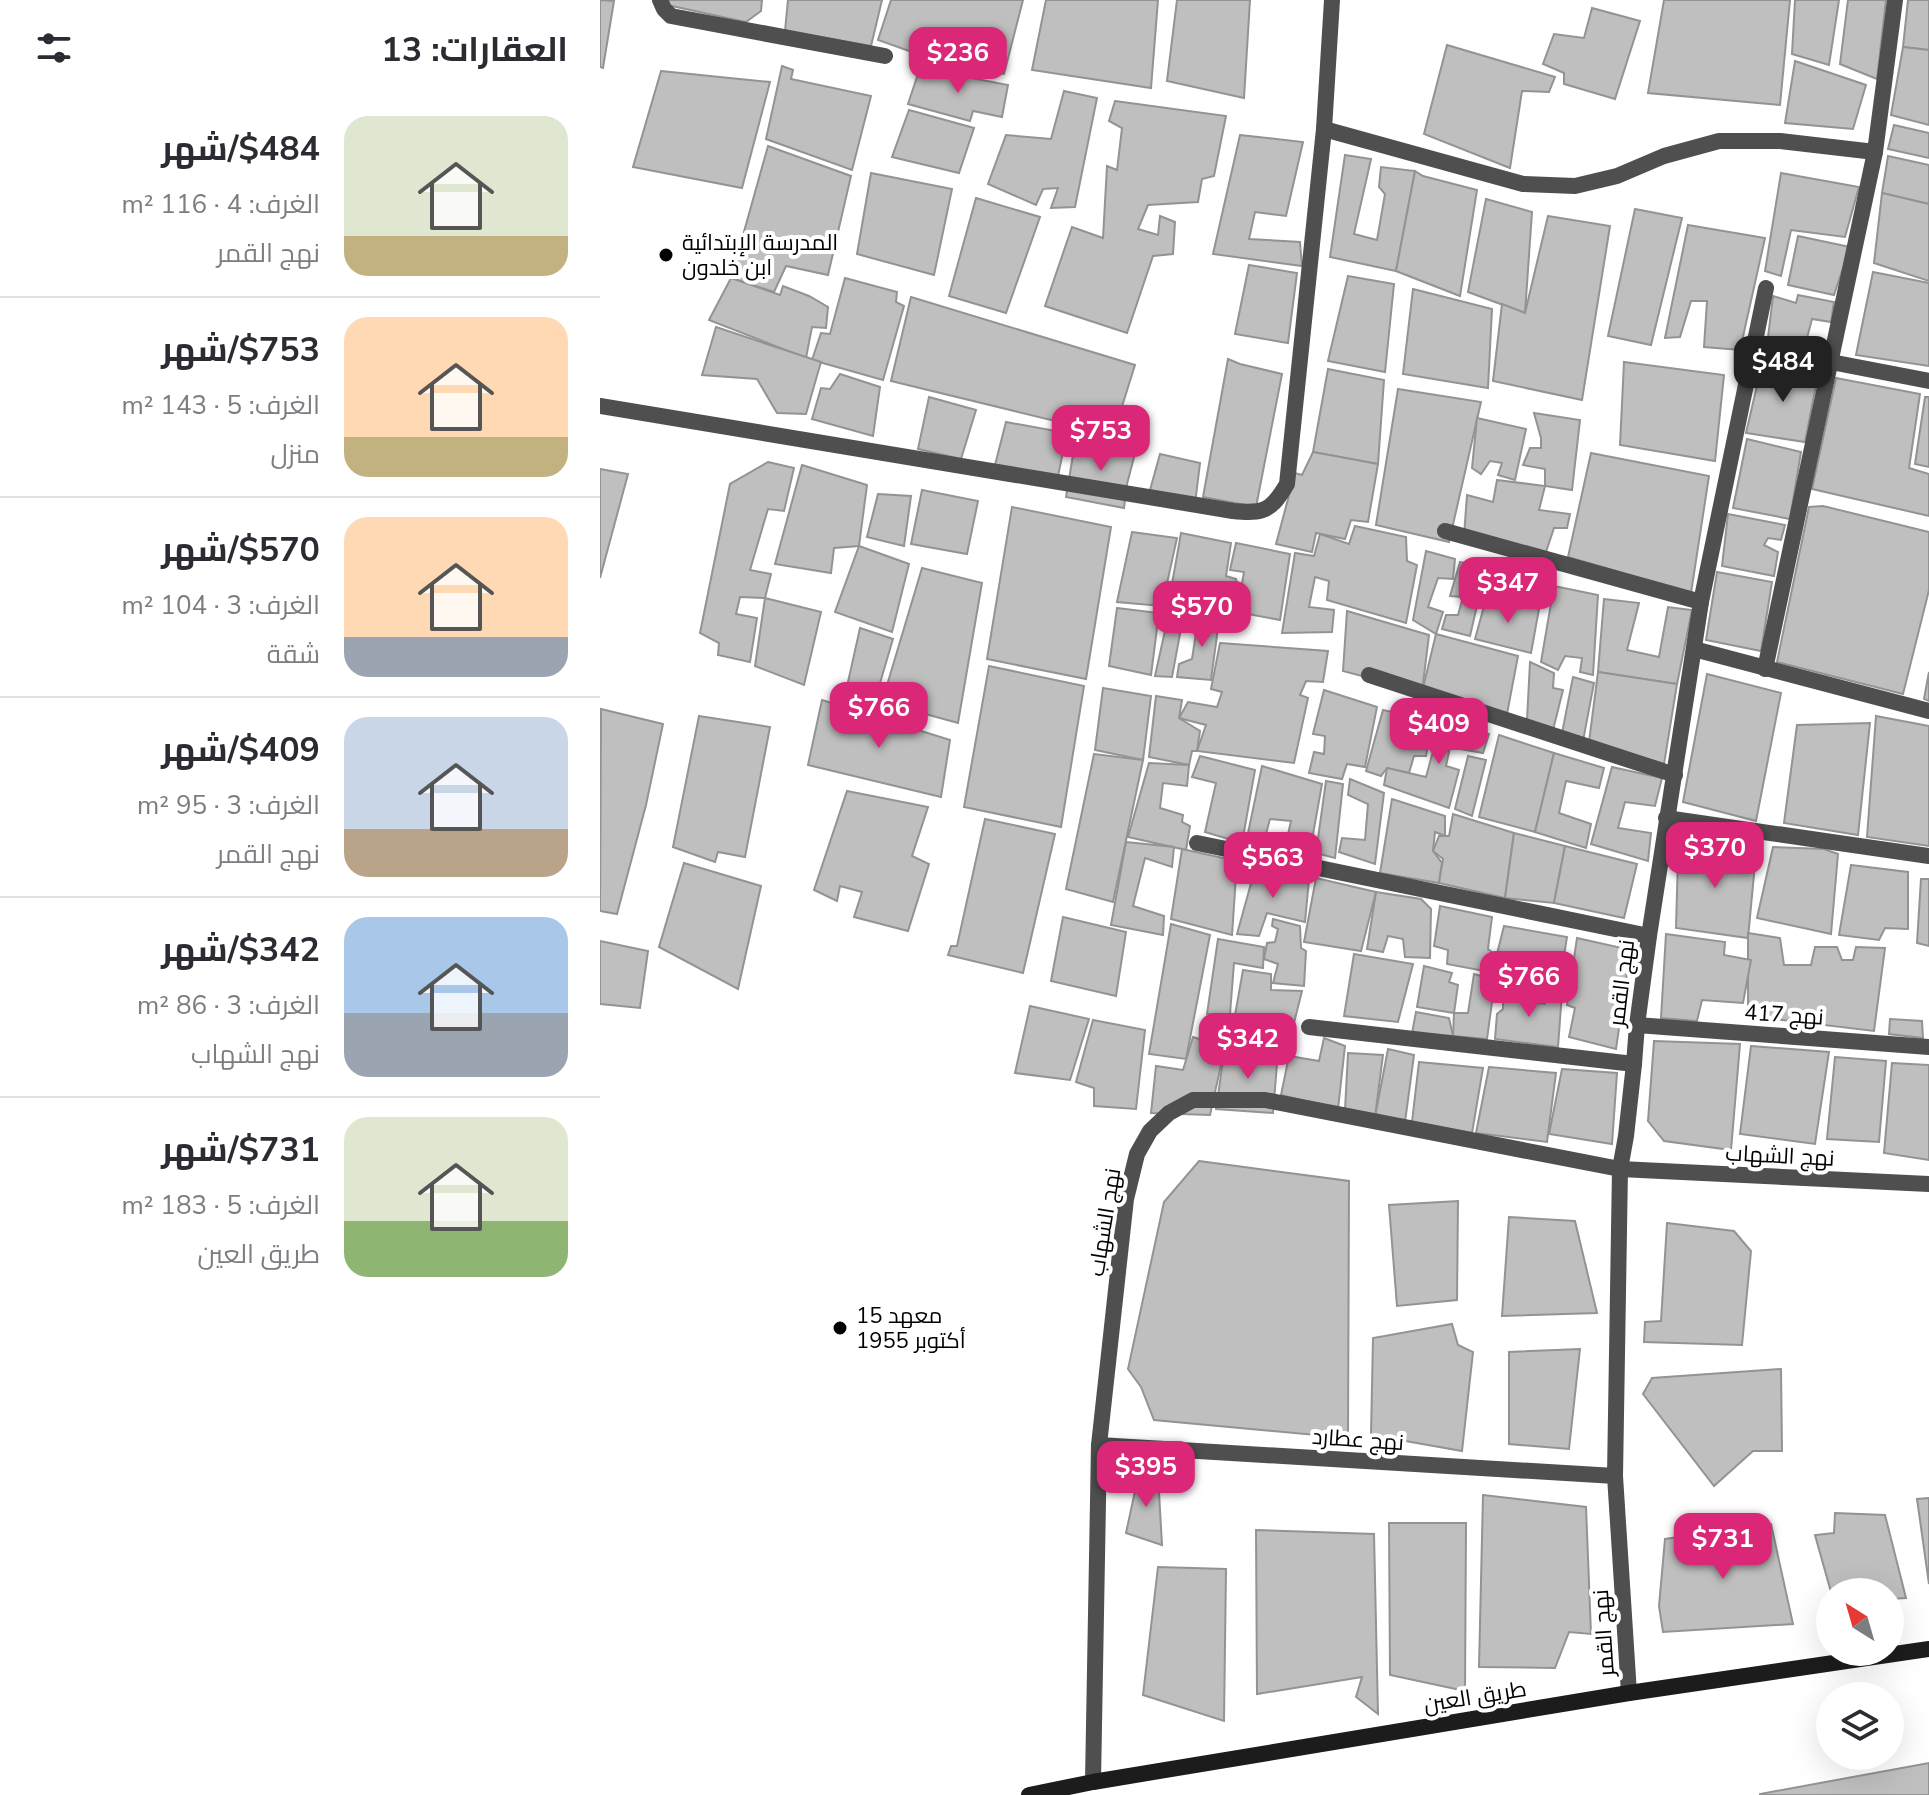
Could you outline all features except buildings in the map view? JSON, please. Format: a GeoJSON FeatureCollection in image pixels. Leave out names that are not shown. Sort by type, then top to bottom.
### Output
{"type":"FeatureCollection","features":[{"type":"Feature","properties":{"kind":"main road","name":"طريق العين"},"geometry":{"type":"LineString","coordinates":[[1029,1795],[1629,1693],[1929,1649]]}},
{"type":"Feature","properties":{"kind":"street"},"geometry":{"type":"LineString","coordinates":[[660,0],[671,16],[885,56]]}},
{"type":"Feature","properties":{"kind":"street"},"geometry":{"type":"LineString","coordinates":[[600,406],[1255,513],[1270,507],[1287,484],[1324,129],[1332,0]]}},
{"type":"Feature","properties":{"kind":"street"},"geometry":{"type":"LineString","coordinates":[[1765,669],[1875,152],[1895,0]]}},
{"type":"Feature","properties":{"kind":"street"},"geometry":{"type":"LineString","coordinates":[[1324,129],[1536,185],[1575,186],[1617,176],[1664,156],[1719,141],[1780,141],[1875,152]]}},
{"type":"Feature","properties":{"kind":"street","name":"نهج القمر"},"geometry":{"type":"LineString","coordinates":[[1629,1693],[1615,1476],[1620,1169],[1649,936],[1701,602],[1766,288]]}},
{"type":"Feature","properties":{"kind":"street"},"geometry":{"type":"LineString","coordinates":[[1831,362],[1929,381]]}},
{"type":"Feature","properties":{"kind":"street"},"geometry":{"type":"LineString","coordinates":[[1445,531],[1701,602]]}},
{"type":"Feature","properties":{"kind":"street"},"geometry":{"type":"LineString","coordinates":[[1694,649],[1929,711]]}},
{"type":"Feature","properties":{"kind":"street"},"geometry":{"type":"LineString","coordinates":[[1369,675],[1675,775]]}},
{"type":"Feature","properties":{"kind":"street"},"geometry":{"type":"LineString","coordinates":[[1666,818],[1929,856]]}},
{"type":"Feature","properties":{"kind":"street"},"geometry":{"type":"LineString","coordinates":[[1197,843],[1649,936]]}},
{"type":"Feature","properties":{"kind":"street","name":"نهج 417"},"geometry":{"type":"LineString","coordinates":[[1637,1025],[1929,1047]]}},
{"type":"Feature","properties":{"kind":"street"},"geometry":{"type":"LineString","coordinates":[[1309,1027],[1634,1064]]}},
{"type":"Feature","properties":{"kind":"street","name":"نهج الشهاب"},"geometry":{"type":"LineString","coordinates":[[1093,1782],[1099,1445],[1126,1199],[1137,1154],[1150,1131],[1169,1113],[1193,1100],[1265,1100],[1620,1169],[1929,1184]]}},
{"type":"Feature","properties":{"kind":"street","name":"نهج عطارد"},"geometry":{"type":"LineString","coordinates":[[1099,1445],[1615,1476]]}},
{"type":"Feature","properties":{"kind":"place","name":"المدرسة الإبتدائية ابن خلدون"},"geometry":{"type":"Point","coordinates":[666,255]}},
{"type":"Feature","properties":{"kind":"place","name":"معهد 15 أكتوبر 1955"},"geometry":{"type":"Point","coordinates":[840,1328]}}]}
